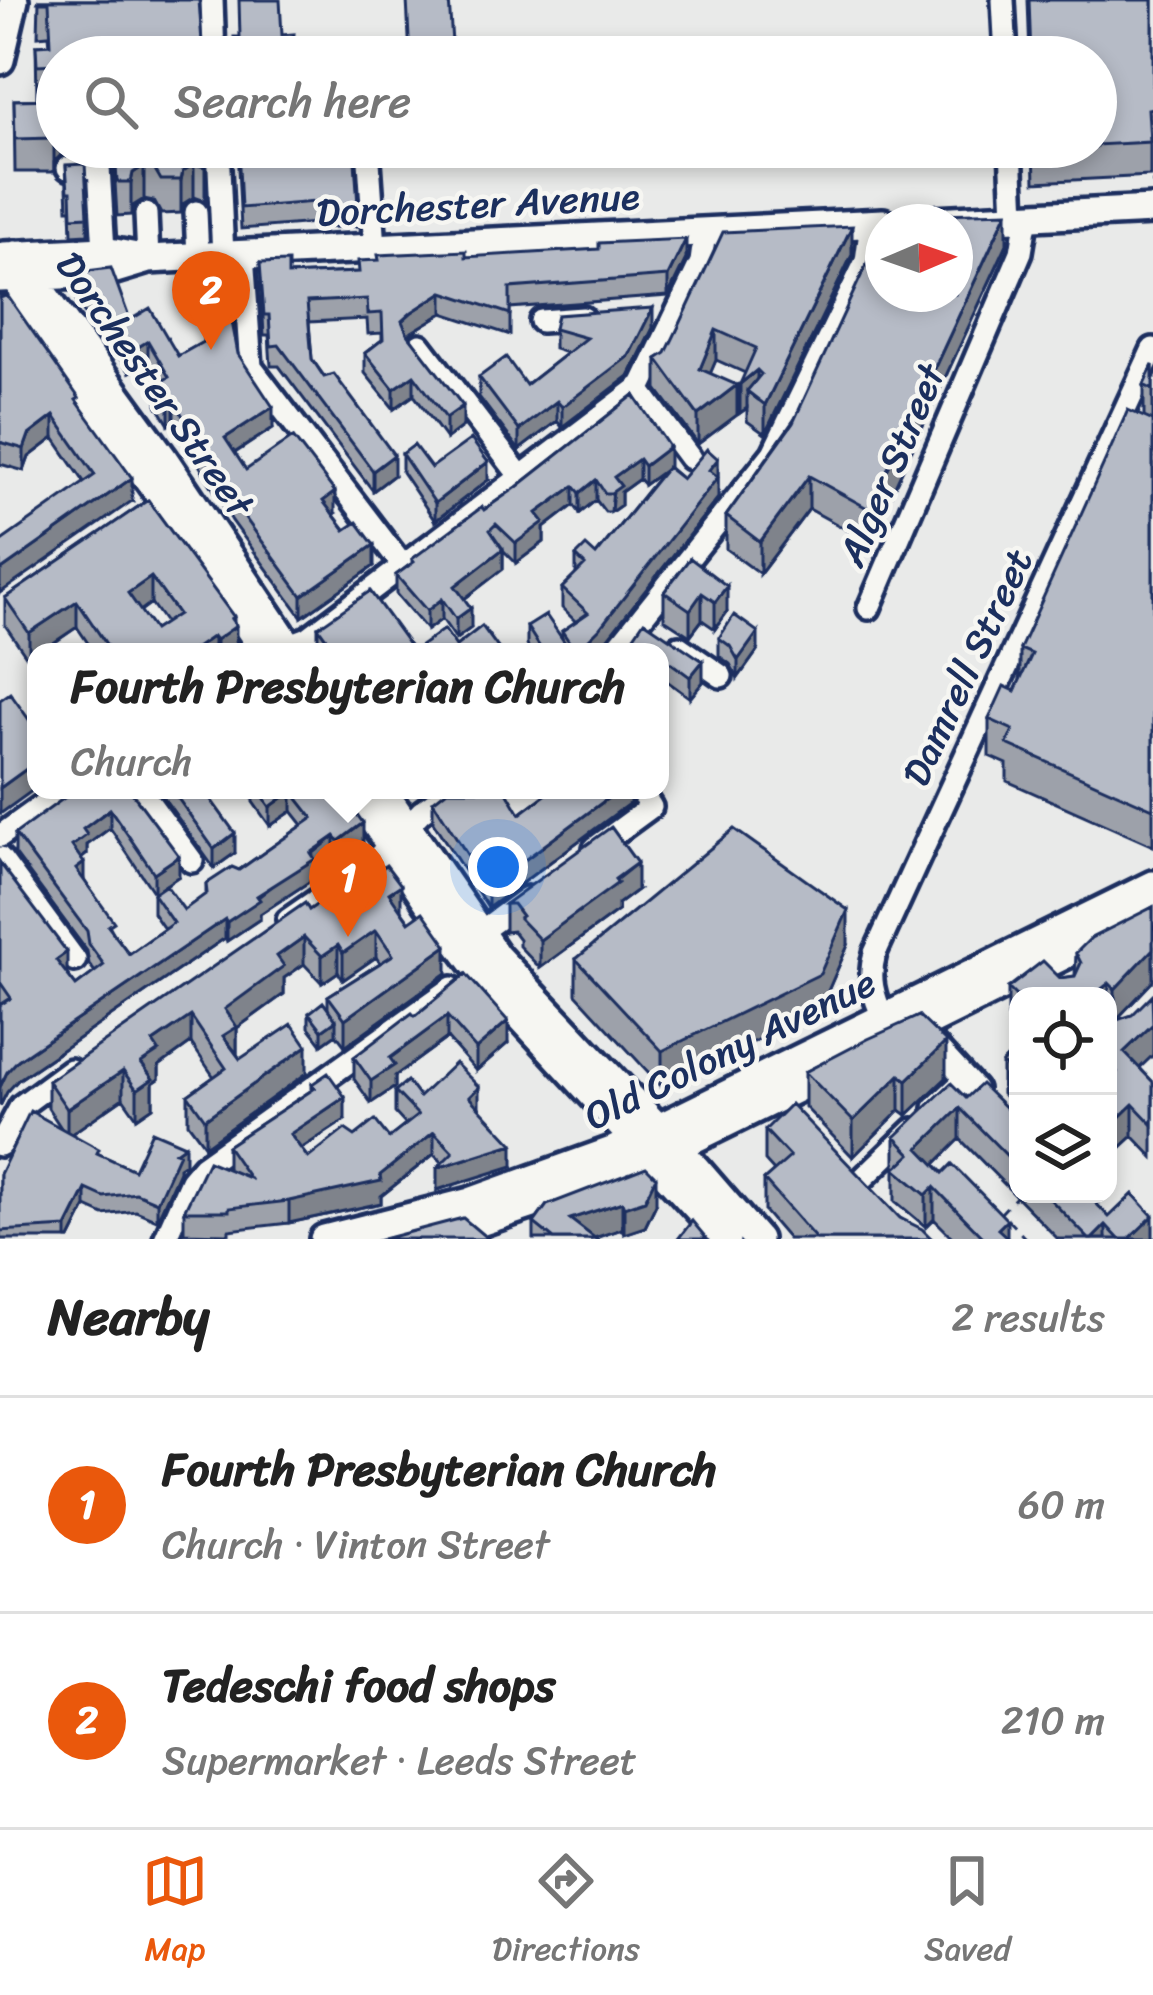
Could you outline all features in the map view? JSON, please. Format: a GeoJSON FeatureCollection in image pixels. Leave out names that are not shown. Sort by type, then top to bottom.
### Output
{"type":"FeatureCollection","features":[{"type":"Feature","properties":{"kind":"main road"},"geometry":{"type":"LineString","coordinates":[[0,60],[14,0]]}},
{"type":"Feature","properties":{"kind":"main road"},"geometry":{"type":"LineString","coordinates":[[973,219],[1020,217],[1152,192]]}},
{"type":"Feature","properties":{"kind":"main road","name":"Dorchester Avenue"},"geometry":{"type":"LineString","coordinates":[[13,269],[104,251],[148,259],[865,225]]}},
{"type":"Feature","properties":{"kind":"main road","name":"Dorchester Avenue"},"geometry":{"type":"LineString","coordinates":[[13,269],[102,273],[148,259]]}},
{"type":"Feature","properties":{"kind":"main road","name":"Dorchester Street"},"geometry":{"type":"LineString","coordinates":[[13,269],[34,321],[154,503],[273,643]]}},
{"type":"Feature","properties":{"kind":"main road","name":"Dorchester Street"},"geometry":{"type":"LineString","coordinates":[[13,269],[171,470],[275,643]]}},
{"type":"Feature","properties":{"kind":"main road"},"geometry":{"type":"LineString","coordinates":[[362,799],[398,836],[487,963],[657,1145],[757,1239]]}},
{"type":"Feature","properties":{"kind":"main road"},"geometry":{"type":"LineString","coordinates":[[385,799],[398,836]]}},
{"type":"Feature","properties":{"kind":"main road","name":"Old Colony Avenue"},"geometry":{"type":"LineString","coordinates":[[429,1239],[480,1232],[657,1145],[884,1019],[1153,885]]}},
{"type":"Feature","properties":{"kind":"main road","name":"Old Colony Avenue"},"geometry":{"type":"LineString","coordinates":[[324,1239],[503,1192],[785,1105],[919,1027],[1048,976],[1153,911]]}},
{"type":"Feature","properties":{"kind":"main road"},"geometry":{"type":"LineString","coordinates":[[657,1145],[726,1239]]}},
{"type":"Feature","properties":{"kind":"street"},"geometry":{"type":"LineString","coordinates":[[212,0],[213,36]]}},
{"type":"Feature","properties":{"kind":"street"},"geometry":{"type":"LineString","coordinates":[[1004,0],[1005,36]]}},
{"type":"Feature","properties":{"kind":"street"},"geometry":{"type":"LineString","coordinates":[[99,168],[104,251]]}},
{"type":"Feature","properties":{"kind":"street"},"geometry":{"type":"LineString","coordinates":[[219,168],[221,256],[251,368],[403,566]]}},
{"type":"Feature","properties":{"kind":"street"},"geometry":{"type":"LineString","coordinates":[[369,168],[375,248]]}},
{"type":"Feature","properties":{"kind":"street","name":"Alger Street"},"geometry":{"type":"LineString","coordinates":[[869,608],[1021,252],[1014,168]]}},
{"type":"Feature","properties":{"kind":"street"},"geometry":{"type":"LineString","coordinates":[[196,212],[221,256]]}},
{"type":"Feature","properties":{"kind":"street"},"geometry":{"type":"LineString","coordinates":[[146,214],[148,259]]}},
{"type":"Feature","properties":{"kind":"street"},"geometry":{"type":"LineString","coordinates":[[296,643],[638,388],[667,311],[703,258],[705,232]]}},
{"type":"Feature","properties":{"kind":"street"},"geometry":{"type":"LineString","coordinates":[[621,643],[772,453],[865,263]]}},
{"type":"Feature","properties":{"kind":"street"},"geometry":{"type":"LineString","coordinates":[[542,321],[604,317]]}},
{"type":"Feature","properties":{"kind":"street"},"geometry":{"type":"LineString","coordinates":[[421,345],[520,477]]}},
{"type":"Feature","properties":{"kind":"street","name":"Damrell Street"},"geometry":{"type":"LineString","coordinates":[[884,1019],[873,994],[875,952],[1125,430],[1153,350]]}},
{"type":"Feature","properties":{"kind":"street"},"geometry":{"type":"LineString","coordinates":[[638,388],[690,458]]}},
{"type":"Feature","properties":{"kind":"street"},"geometry":{"type":"LineString","coordinates":[[640,620],[721,676]]}},
{"type":"Feature","properties":{"kind":"street"},"geometry":{"type":"LineString","coordinates":[[0,836],[51,799]]}},
{"type":"Feature","properties":{"kind":"street"},"geometry":{"type":"LineString","coordinates":[[147,799],[192,861]]}},
{"type":"Feature","properties":{"kind":"street"},"geometry":{"type":"LineString","coordinates":[[260,939],[376,859],[441,799]]}},
{"type":"Feature","properties":{"kind":"street"},"geometry":{"type":"LineString","coordinates":[[582,858],[651,807],[646,799]]}},
{"type":"Feature","properties":{"kind":"street"},"geometry":{"type":"LineString","coordinates":[[0,858],[75,960]]}},
{"type":"Feature","properties":{"kind":"street"},"geometry":{"type":"LineString","coordinates":[[469,940],[547,883]]}},
{"type":"Feature","properties":{"kind":"street"},"geometry":{"type":"LineString","coordinates":[[165,1239],[202,1166],[487,963]]}},
{"type":"Feature","properties":{"kind":"street"},"geometry":{"type":"LineString","coordinates":[[919,1027],[992,1106]]}},
{"type":"Feature","properties":{"kind":"street"},"geometry":{"type":"LineString","coordinates":[[0,1145],[28,1099],[86,1059]]}},
{"type":"Feature","properties":{"kind":"street"},"geometry":{"type":"LineString","coordinates":[[857,1184],[966,1079]]}},
{"type":"Feature","properties":{"kind":"path"},"geometry":{"type":"LineString","coordinates":[[1010,1203],[1000,1213],[1026,1239]]}},
{"type":"Feature","properties":{"kind":"building"},"geometry":{"type":"Polygon","coordinates":[[[199,0],[202,36],[51,36],[49,2],[38,2],[199,0]]]}},
{"type":"Feature","properties":{"kind":"building"},"geometry":{"type":"Polygon","coordinates":[[[239,0],[280,0],[282,35],[294,34],[294,36],[240,36],[239,0]]]}},
{"type":"Feature","properties":{"kind":"building"},"geometry":{"type":"Polygon","coordinates":[[[407,0],[449,0],[452,36],[409,36],[407,0]]]}},
{"type":"Feature","properties":{"kind":"building"},"geometry":{"type":"Polygon","coordinates":[[[1029,0],[1153,0],[1150,142],[1117,144],[1117,36],[1030,36],[1029,0]]]}},
{"type":"Feature","properties":{"kind":"building"},"geometry":{"type":"Polygon","coordinates":[[[36,99],[36,138],[15,139],[14,100],[36,99]]]}},
{"type":"Feature","properties":{"kind":"building"},"geometry":{"type":"Polygon","coordinates":[[[66,168],[85,168],[88,216],[72,217],[66,168]]]}},
{"type":"Feature","properties":{"kind":"building"},"geometry":{"type":"Polygon","coordinates":[[[116,168],[141,168],[131,182],[117,182],[116,168]]]}},
{"type":"Feature","properties":{"kind":"building"},"geometry":{"type":"Polygon","coordinates":[[[154,168],[188,168],[181,180],[161,180],[154,168]]]}},
{"type":"Feature","properties":{"kind":"building"},"geometry":{"type":"Polygon","coordinates":[[[239,168],[355,168],[358,205],[319,207],[315,202],[241,208],[239,168]]]}},
{"type":"Feature","properties":{"kind":"building"},"geometry":{"type":"Polygon","coordinates":[[[1007,212],[973,285],[973,213],[1007,212]]]}},
{"type":"Feature","properties":{"kind":"building"},"geometry":{"type":"Polygon","coordinates":[[[852,226],[765,405],[747,391],[761,374],[757,370],[740,384],[756,348],[716,330],[700,369],[737,385],[698,415],[657,359],[666,353],[723,232],[852,226]]]}},
{"type":"Feature","properties":{"kind":"building"},"geometry":{"type":"Polygon","coordinates":[[[686,239],[668,276],[510,288],[510,314],[443,292],[412,312],[402,321],[407,333],[463,406],[446,418],[414,375],[394,389],[365,353],[383,339],[382,313],[368,314],[367,299],[307,302],[312,359],[324,377],[334,374],[394,455],[373,471],[279,345],[271,346],[269,315],[264,315],[260,263],[288,262],[288,275],[359,272],[358,261],[379,260],[378,255],[466,251],[466,257],[686,239]]]}},
{"type":"Feature","properties":{"kind":"building"},"geometry":{"type":"Polygon","coordinates":[[[865,267],[865,312],[961,312],[869,509],[809,476],[760,542],[726,516],[793,423],[865,267]]]}},
{"type":"Feature","properties":{"kind":"building"},"geometry":{"type":"Polygon","coordinates":[[[111,268],[130,320],[150,308],[178,356],[210,338],[203,324],[230,311],[238,354],[273,407],[225,438],[246,470],[293,437],[335,492],[323,501],[345,530],[357,522],[374,545],[302,596],[232,500],[174,401],[169,404],[157,384],[169,377],[148,341],[130,352],[77,283],[78,272],[111,268]]]}},
{"type":"Feature","properties":{"kind":"building"},"geometry":{"type":"Polygon","coordinates":[[[5,296],[132,478],[0,571],[0,542],[95,475],[54,416],[29,435],[24,449],[0,442],[0,298],[5,296]]]}},
{"type":"Feature","properties":{"kind":"building"},"geometry":{"type":"Polygon","coordinates":[[[653,308],[629,356],[562,407],[557,401],[519,430],[479,377],[506,357],[526,385],[586,338],[554,329],[557,315],[653,308]]]}},
{"type":"Feature","properties":{"kind":"building"},"geometry":{"type":"Polygon","coordinates":[[[1153,365],[1153,390],[1144,385],[1153,365]]]}},
{"type":"Feature","properties":{"kind":"building"},"geometry":{"type":"Polygon","coordinates":[[[634,395],[669,447],[644,466],[639,459],[614,477],[621,486],[611,493],[605,493],[596,480],[580,493],[574,486],[537,513],[544,522],[516,543],[496,524],[490,530],[503,549],[455,586],[471,608],[456,619],[442,599],[427,611],[396,575],[634,395]]]}},
{"type":"Feature","properties":{"kind":"building"},"geometry":{"type":"Polygon","coordinates":[[[1128,410],[1153,421],[1153,809],[1007,744],[1013,730],[989,719],[1004,686],[1015,691],[1032,654],[1020,649],[1128,410]]]}},
{"type":"Feature","properties":{"kind":"building"},"geometry":{"type":"Polygon","coordinates":[[[471,439],[488,462],[435,503],[402,454],[414,445],[431,468],[471,439]]]}},
{"type":"Feature","properties":{"kind":"building"},"geometry":{"type":"Polygon","coordinates":[[[707,449],[718,459],[709,470],[718,477],[600,628],[585,643],[570,643],[562,631],[588,613],[562,588],[585,565],[576,556],[586,546],[596,555],[667,467],[682,479],[707,449]]]}},
{"type":"Feature","properties":{"kind":"building"},"geometry":{"type":"Polygon","coordinates":[[[148,500],[236,626],[203,643],[105,643],[77,601],[29,633],[5,598],[148,500]],[[151,577],[128,593],[154,630],[178,614],[151,577]]]}},
{"type":"Feature","properties":{"kind":"building"},"geometry":{"type":"Polygon","coordinates":[[[690,558],[727,586],[715,602],[702,593],[690,610],[664,592],[690,558]]]}},
{"type":"Feature","properties":{"kind":"building"},"geometry":{"type":"Polygon","coordinates":[[[370,591],[408,643],[330,643],[318,627],[370,591]]]}},
{"type":"Feature","properties":{"kind":"building"},"geometry":{"type":"Polygon","coordinates":[[[546,615],[565,643],[537,643],[527,627],[546,615]]]}},
{"type":"Feature","properties":{"kind":"building"},"geometry":{"type":"Polygon","coordinates":[[[734,615],[758,632],[738,660],[719,638],[734,615]]]}},
{"type":"Feature","properties":{"kind":"building"},"geometry":{"type":"Polygon","coordinates":[[[644,621],[703,661],[690,677],[669,662],[669,643],[629,643],[644,621]]]}},
{"type":"Feature","properties":{"kind":"building"},"geometry":{"type":"Polygon","coordinates":[[[482,626],[494,643],[460,643],[482,626]]]}},
{"type":"Feature","properties":{"kind":"building"},"geometry":{"type":"Polygon","coordinates":[[[444,629],[454,643],[425,643],[444,629]]]}},
{"type":"Feature","properties":{"kind":"building"},"geometry":{"type":"Polygon","coordinates":[[[10,693],[27,717],[27,768],[0,788],[0,700],[10,693]]]}},
{"type":"Feature","properties":{"kind":"building"},"geometry":{"type":"Polygon","coordinates":[[[63,799],[137,799],[179,856],[154,873],[110,809],[83,829],[87,835],[72,846],[84,863],[76,869],[114,922],[108,926],[129,954],[173,923],[153,894],[166,885],[184,910],[207,893],[206,884],[232,867],[239,870],[313,818],[298,799],[346,799],[363,823],[311,853],[315,859],[257,896],[260,900],[18,1060],[0,1087],[0,1005],[11,998],[0,982],[0,863],[67,952],[56,960],[76,986],[104,965],[89,944],[87,931],[15,834],[63,799]]]}},
{"type":"Feature","properties":{"kind":"building"},"geometry":{"type":"Polygon","coordinates":[[[178,799],[210,799],[235,833],[214,849],[178,799]]]}},
{"type":"Feature","properties":{"kind":"building"},"geometry":{"type":"Polygon","coordinates":[[[511,799],[520,814],[540,799],[607,799],[488,887],[433,801],[511,799]]]}},
{"type":"Feature","properties":{"kind":"building"},"geometry":{"type":"Polygon","coordinates":[[[611,827],[637,863],[615,879],[618,883],[540,940],[519,918],[513,904],[505,904],[611,827]]]}},
{"type":"Feature","properties":{"kind":"building"},"geometry":{"type":"Polygon","coordinates":[[[734,829],[848,910],[820,974],[662,1051],[576,959],[734,829]]]}},
{"type":"Feature","properties":{"kind":"building"},"geometry":{"type":"Polygon","coordinates":[[[386,865],[401,885],[389,893],[409,922],[423,912],[447,946],[345,1019],[328,996],[393,955],[376,930],[343,953],[338,945],[322,956],[304,937],[277,956],[284,966],[225,1009],[237,1027],[223,1036],[240,1059],[292,1024],[307,1046],[205,1119],[188,1095],[226,1068],[191,1016],[153,1042],[159,1051],[141,1063],[153,1079],[137,1090],[123,1071],[67,1109],[48,1081],[305,903],[309,910],[371,867],[375,873],[386,865]]]}},
{"type":"Feature","properties":{"kind":"building"},"geometry":{"type":"Polygon","coordinates":[[[1153,907],[1153,949],[1117,987],[1109,983],[1104,987],[1009,987],[1043,961],[1060,978],[1075,976],[1081,963],[1076,953],[1091,938],[1153,907]]]}},
{"type":"Feature","properties":{"kind":"building"},"geometry":{"type":"Polygon","coordinates":[[[466,974],[508,1021],[476,1049],[447,1016],[390,1058],[395,1065],[371,1081],[354,1057],[466,974]]]}},
{"type":"Feature","properties":{"kind":"building"},"geometry":{"type":"Polygon","coordinates":[[[1152,995],[1153,1024],[1124,1052],[1153,1082],[1153,1125],[1133,1104],[1117,1119],[1117,1020],[1132,1015],[1152,995]]]}},
{"type":"Feature","properties":{"kind":"building"},"geometry":{"type":"Polygon","coordinates":[[[323,1002],[336,1020],[322,1030],[309,1013],[323,1002]]]}},
{"type":"Feature","properties":{"kind":"building"},"geometry":{"type":"Polygon","coordinates":[[[919,1016],[946,1042],[907,1080],[900,1075],[853,1121],[805,1072],[868,1039],[919,1016]]]}},
{"type":"Feature","properties":{"kind":"building"},"geometry":{"type":"Polygon","coordinates":[[[455,1063],[479,1087],[469,1097],[513,1144],[437,1168],[453,1152],[434,1132],[380,1175],[381,1181],[229,1211],[184,1211],[208,1161],[249,1178],[227,1146],[315,1088],[312,1084],[328,1073],[345,1097],[290,1134],[308,1158],[345,1129],[355,1136],[375,1120],[389,1138],[418,1115],[395,1091],[407,1081],[419,1097],[455,1063]]]}},
{"type":"Feature","properties":{"kind":"building"},"geometry":{"type":"Polygon","coordinates":[[[951,1083],[966,1098],[981,1084],[1009,1111],[1009,1158],[960,1108],[919,1148],[943,1173],[952,1164],[1007,1220],[998,1229],[1009,1239],[985,1239],[934,1187],[926,1195],[895,1169],[911,1154],[895,1137],[951,1083]]]}},
{"type":"Feature","properties":{"kind":"building"},"geometry":{"type":"Polygon","coordinates":[[[791,1104],[900,1218],[932,1239],[816,1239],[764,1180],[790,1157],[765,1130],[791,1104]]]}},
{"type":"Feature","properties":{"kind":"building"},"geometry":{"type":"Polygon","coordinates":[[[30,1111],[134,1170],[152,1131],[185,1145],[175,1152],[179,1153],[157,1202],[136,1193],[104,1197],[86,1189],[67,1227],[0,1231],[0,1174],[30,1111]]]}},
{"type":"Feature","properties":{"kind":"building"},"geometry":{"type":"Polygon","coordinates":[[[646,1167],[656,1177],[645,1200],[624,1207],[622,1202],[570,1219],[596,1239],[554,1239],[534,1223],[547,1205],[646,1167]]]}},
{"type":"Feature","properties":{"kind":"building"},"geometry":{"type":"Polygon","coordinates":[[[1133,1194],[1153,1216],[1129,1239],[1119,1239],[1106,1225],[1089,1239],[1054,1203],[1096,1203],[1109,1217],[1133,1194]]]}},
{"type":"Feature","properties":{"kind":"building"},"geometry":{"type":"Polygon","coordinates":[[[463,1218],[488,1239],[383,1239],[463,1218]]]}},
{"type":"Feature","properties":{"kind":"building"},"geometry":{"type":"Polygon","coordinates":[[[692,1221],[707,1239],[678,1239],[692,1221]]]}},
{"type":"Feature","properties":{"kind":"place","name":"Tedeschi food shops"},"geometry":{"type":"Point","coordinates":[211,350]}},
{"type":"Feature","properties":{"kind":"place","name":"Fourth Presbyterian Church"},"geometry":{"type":"Point","coordinates":[348,937]}}]}
